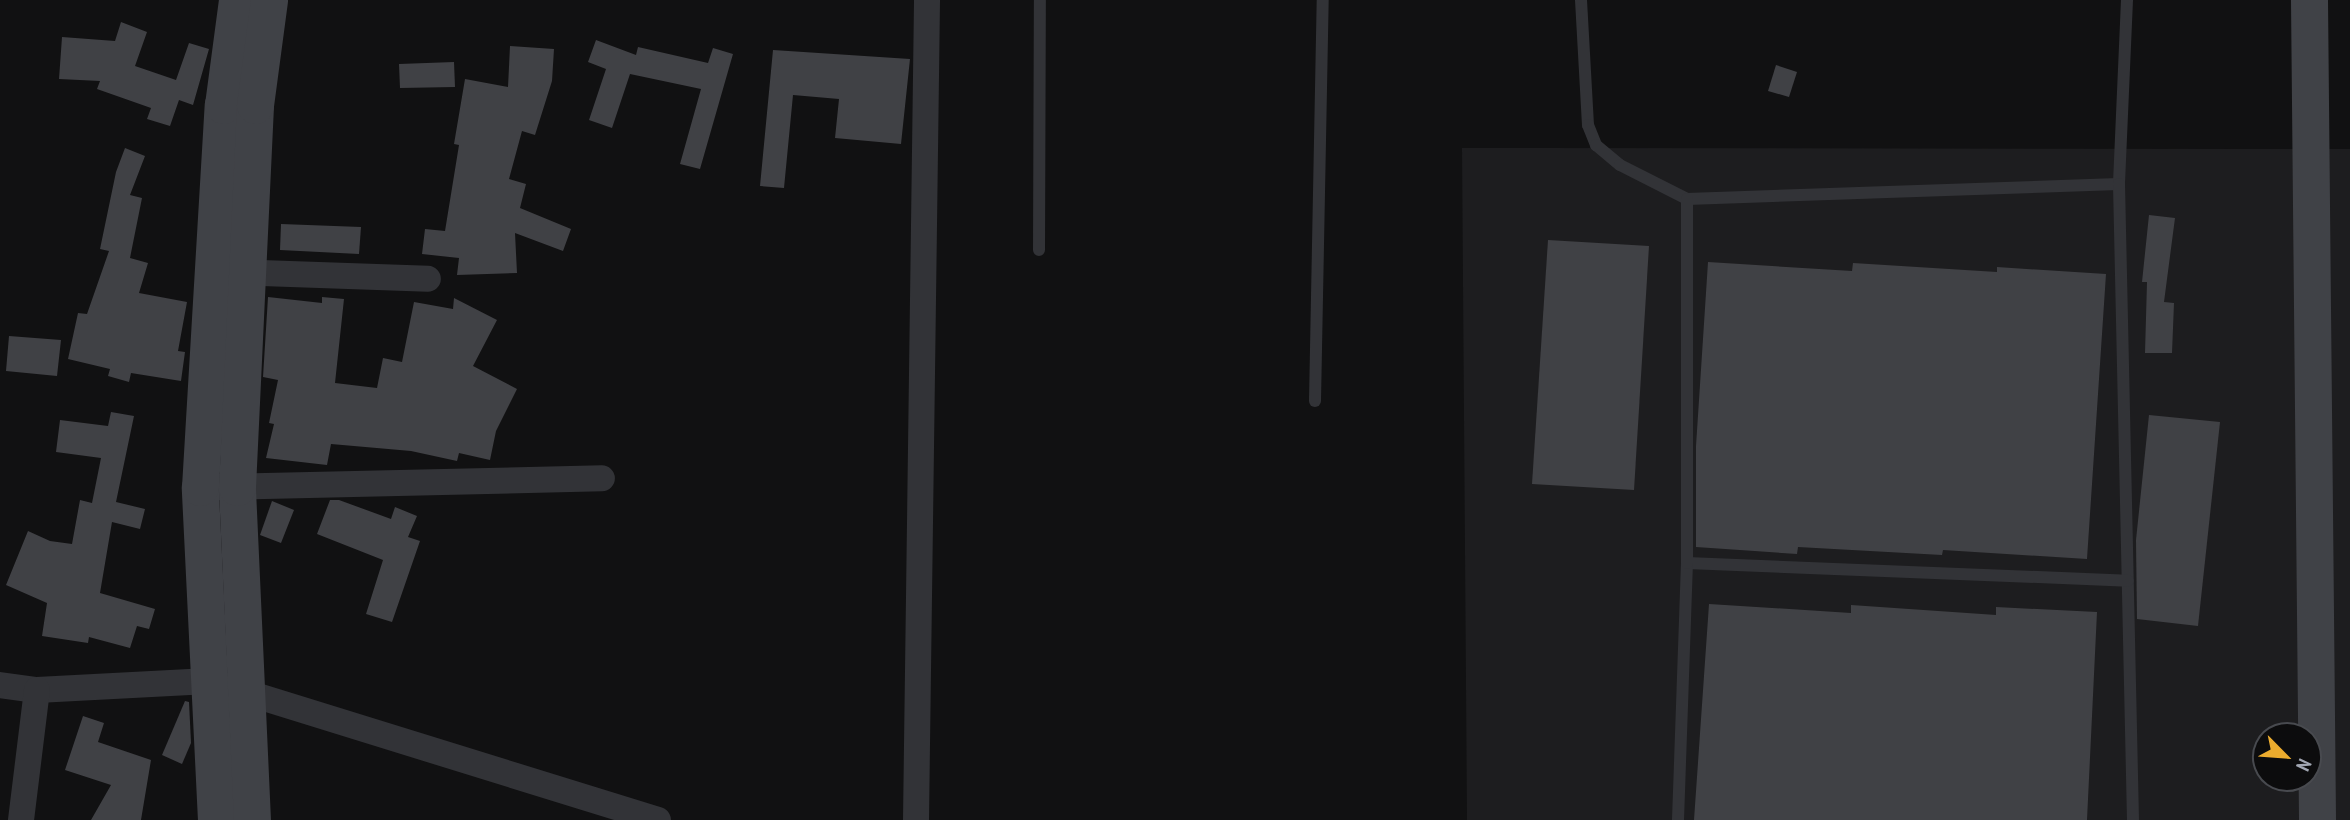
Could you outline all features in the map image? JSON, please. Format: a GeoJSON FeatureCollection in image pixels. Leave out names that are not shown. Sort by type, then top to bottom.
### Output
{"type":"FeatureCollection","features":[{"type":"Feature","properties":{"kind":"street"},"geometry":{"type":"LineString","coordinates":[[237,0],[223,105],[252,820]]}},
{"type":"Feature","properties":{"kind":"street"},"geometry":{"type":"LineString","coordinates":[[216,820],[200,487],[269,0]]}},
{"type":"Feature","properties":{"kind":"street"},"geometry":{"type":"LineString","coordinates":[[916,820],[927,0]]}},
{"type":"Feature","properties":{"kind":"street"},"geometry":{"type":"LineString","coordinates":[[2309,0],[2317,820]]}},
{"type":"Feature","properties":{"kind":"street"},"geometry":{"type":"LineString","coordinates":[[230,272],[428,279]]}},
{"type":"Feature","properties":{"kind":"street"},"geometry":{"type":"LineString","coordinates":[[200,487],[602,478]]}},
{"type":"Feature","properties":{"kind":"street"},"geometry":{"type":"LineString","coordinates":[[0,685],[37,690],[209,681],[658,820]]}},
{"type":"Feature","properties":{"kind":"street"},"geometry":{"type":"LineString","coordinates":[[21,820],[37,690]]}},
{"type":"Feature","properties":{"kind":"lane"},"geometry":{"type":"LineString","coordinates":[[1039,250],[1040,0]]}},
{"type":"Feature","properties":{"kind":"lane"},"geometry":{"type":"LineString","coordinates":[[1315,401],[1323,0]]}},
{"type":"Feature","properties":{"kind":"lane"},"geometry":{"type":"LineString","coordinates":[[1581,0],[1588,125],[1597,145],[1620,165],[1687,199],[2119,184]]}},
{"type":"Feature","properties":{"kind":"lane"},"geometry":{"type":"LineString","coordinates":[[2127,0],[2119,184],[2133,820]]}},
{"type":"Feature","properties":{"kind":"lane"},"geometry":{"type":"LineString","coordinates":[[1678,820],[1687,563],[1687,199]]}},
{"type":"Feature","properties":{"kind":"lane"},"geometry":{"type":"LineString","coordinates":[[1687,563],[2128,581]]}},
{"type":"Feature","properties":{"kind":"shaded area"},"geometry":{"type":"Polygon","coordinates":[[[1462,148],[2350,149],[2350,820],[1467,820],[1462,148]]]}},
{"type":"Feature","properties":{"kind":"building"},"geometry":{"type":"Polygon","coordinates":[[[121,22],[147,32],[135,66],[176,80],[189,43],[209,49],[193,105],[179,100],[170,126],[147,119],[151,108],[97,89],[100,81],[59,79],[62,37],[115,41],[121,22]]]}},
{"type":"Feature","properties":{"kind":"building"},"geometry":{"type":"Polygon","coordinates":[[[596,40],[636,55],[638,47],[708,63],[713,48],[733,54],[700,169],[680,164],[701,89],[630,74],[612,128],[589,120],[606,69],[588,62],[596,40]]]}},
{"type":"Feature","properties":{"kind":"building"},"geometry":{"type":"Polygon","coordinates":[[[510,46],[554,49],[552,81],[535,135],[522,131],[509,179],[526,184],[520,208],[571,229],[563,251],[515,233],[517,273],[457,275],[459,258],[422,254],[425,229],[445,231],[459,145],[454,144],[465,79],[508,87],[510,46]]]}},
{"type":"Feature","properties":{"kind":"building"},"geometry":{"type":"Polygon","coordinates":[[[773,50],[910,59],[901,144],[835,138],[839,99],[793,95],[784,188],[760,186],[773,50]]]}},
{"type":"Feature","properties":{"kind":"building"},"geometry":{"type":"Polygon","coordinates":[[[454,62],[455,87],[400,88],[399,64],[454,62]]]}},
{"type":"Feature","properties":{"kind":"building"},"geometry":{"type":"Polygon","coordinates":[[[1776,65],[1797,72],[1789,97],[1768,91],[1776,65]]]}},
{"type":"Feature","properties":{"kind":"building"},"geometry":{"type":"Polygon","coordinates":[[[125,148],[145,156],[130,195],[142,198],[130,258],[148,263],[139,293],[187,302],[178,351],[185,352],[181,381],[131,373],[129,382],[108,376],[110,369],[68,359],[78,313],[87,314],[109,251],[100,249],[116,172],[125,148]]]}},
{"type":"Feature","properties":{"kind":"building"},"geometry":{"type":"Polygon","coordinates":[[[2149,215],[2175,218],[2164,302],[2174,303],[2172,353],[2145,353],[2147,282],[2142,282],[2149,215]]]}},
{"type":"Feature","properties":{"kind":"building"},"geometry":{"type":"Polygon","coordinates":[[[281,224],[361,227],[359,254],[280,250],[281,224]]]}},
{"type":"Feature","properties":{"kind":"building"},"geometry":{"type":"Polygon","coordinates":[[[1548,240],[1649,246],[1634,490],[1532,484],[1548,240]]]}},
{"type":"Feature","properties":{"kind":"building"},"geometry":{"type":"Polygon","coordinates":[[[1708,262],[1852,271],[1853,263],[1997,272],[1997,267],[2106,274],[2087,559],[1943,550],[1942,555],[1798,547],[1797,554],[1696,547],[1696,446],[1708,262]]]}},
{"type":"Feature","properties":{"kind":"building"},"geometry":{"type":"Polygon","coordinates":[[[268,297],[322,303],[322,297],[344,299],[335,383],[377,388],[383,358],[402,362],[414,302],[453,309],[454,298],[497,320],[473,366],[517,389],[496,431],[490,460],[459,453],[457,461],[411,451],[331,444],[327,465],[266,458],[274,424],[269,423],[278,380],[263,377],[268,297]]]}},
{"type":"Feature","properties":{"kind":"building"},"geometry":{"type":"Polygon","coordinates":[[[9,336],[61,340],[57,376],[6,371],[9,336]]]}},
{"type":"Feature","properties":{"kind":"building"},"geometry":{"type":"Polygon","coordinates":[[[111,412],[134,416],[116,502],[145,509],[140,529],[112,522],[100,593],[155,609],[149,629],[137,626],[130,648],[89,637],[88,643],[42,636],[47,603],[6,585],[28,531],[50,541],[72,544],[80,500],[92,503],[101,458],[56,452],[60,420],[108,426],[111,412]]]}},
{"type":"Feature","properties":{"kind":"building"},"geometry":{"type":"Polygon","coordinates":[[[2149,415],[2220,422],[2198,626],[2137,619],[2136,540],[2149,415]]]}},
{"type":"Feature","properties":{"kind":"building"},"geometry":{"type":"Polygon","coordinates":[[[330,500],[339,500],[391,519],[395,507],[417,516],[408,537],[420,541],[392,622],[366,614],[383,560],[317,534],[330,500]]]}},
{"type":"Feature","properties":{"kind":"building"},"geometry":{"type":"Polygon","coordinates":[[[272,501],[294,510],[281,543],[260,535],[272,501]]]}},
{"type":"Feature","properties":{"kind":"building"},"geometry":{"type":"Polygon","coordinates":[[[1709,604],[1851,613],[1851,605],[1996,615],[1996,607],[2097,612],[2087,820],[1694,820],[1709,604]]]}},
{"type":"Feature","properties":{"kind":"building"},"geometry":{"type":"Polygon","coordinates":[[[185,701],[189,702],[191,743],[182,764],[162,755],[185,701]]]}},
{"type":"Feature","properties":{"kind":"building"},"geometry":{"type":"Polygon","coordinates":[[[83,716],[104,723],[98,742],[151,760],[141,820],[91,820],[111,785],[65,770],[83,716]]]}}]}
